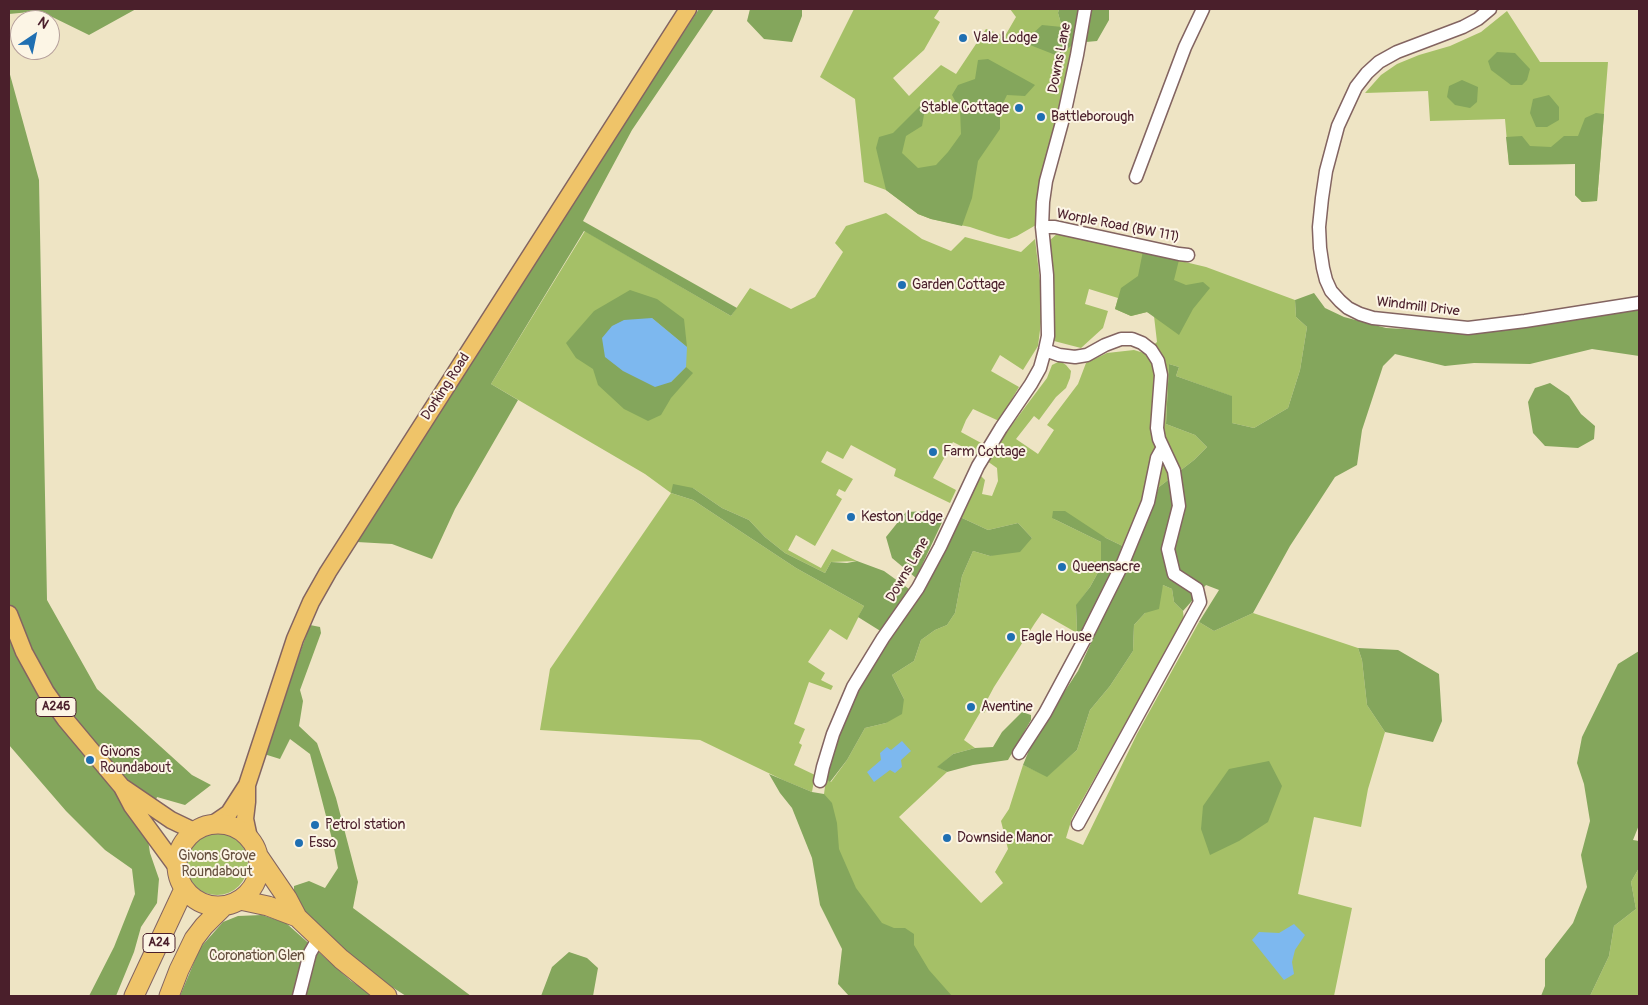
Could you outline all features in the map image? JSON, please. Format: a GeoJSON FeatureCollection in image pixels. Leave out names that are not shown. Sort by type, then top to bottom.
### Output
{"type":"FeatureCollection","features":[{"type":"Feature","properties":{"kind":"highway"},"geometry":{"type":"LineString","coordinates":[[297,917],[268,906],[232,903],[212,906],[201,903],[192,897],[184,889],[178,878],[176,866],[178,852],[185,840],[194,831],[203,826],[226,824],[239,829],[249,838],[297,917],[318,939],[359,975],[387,996]]}},
{"type":"Feature","properties":{"kind":"highway"},"geometry":{"type":"LineString","coordinates":[[232,903],[250,891],[257,878],[259,857]]}},
{"type":"Feature","properties":{"kind":"highway","name":"A24"},"geometry":{"type":"LineString","coordinates":[[134,996],[184,889]]}},
{"type":"Feature","properties":{"kind":"highway","name":"A24"},"geometry":{"type":"LineString","coordinates":[[169,996],[194,940],[204,926],[232,903]]}},
{"type":"Feature","properties":{"kind":"main road","name":"Dorking Road"},"geometry":{"type":"LineString","coordinates":[[213,824],[229,813],[247,786],[295,640],[311,602],[333,564],[688,9]]}},
{"type":"Feature","properties":{"kind":"main road","name":"A246"},"geometry":{"type":"LineString","coordinates":[[9,614],[24,652],[46,692],[65,719],[122,787],[132,806],[176,866]]}},
{"type":"Feature","properties":{"kind":"main road","name":"Dorking Road"},"geometry":{"type":"LineString","coordinates":[[247,786],[245,819],[249,838]]}},
{"type":"Feature","properties":{"kind":"main road","name":"A246"},"geometry":{"type":"LineString","coordinates":[[122,787],[171,820],[194,831]]}},
{"type":"Feature","properties":{"kind":"street","name":"Downs Lane"},"geometry":{"type":"LineString","coordinates":[[820,781],[833,734],[853,687],[883,638],[918,588],[940,547],[978,466],[1040,368],[1048,336],[1042,227],[1046,181],[1078,55],[1085,9]]}},
{"type":"Feature","properties":{"kind":"street"},"geometry":{"type":"LineString","coordinates":[[1136,177],[1185,47],[1203,9]]}},
{"type":"Feature","properties":{"kind":"street","name":"Windmill Drive"},"geometry":{"type":"LineString","coordinates":[[1490,9],[1478,19],[1463,27],[1397,52],[1373,68],[1356,87],[1336,132],[1326,171],[1322,198],[1319,227],[1320,248],[1324,274],[1332,291],[1348,308],[1373,318],[1468,328],[1525,321],[1639,302]]}},
{"type":"Feature","properties":{"kind":"street","name":"Worple Road (BW 111)"},"geometry":{"type":"LineString","coordinates":[[1042,227],[1055,227],[1188,255]]}},
{"type":"Feature","properties":{"kind":"street"},"geometry":{"type":"LineString","coordinates":[[1045,350],[1075,357],[1087,355],[1105,345],[1122,339],[1132,339],[1142,343],[1151,350],[1158,360],[1160,375],[1157,428],[1162,449],[1174,471],[1179,506],[1168,549],[1174,574],[1197,589],[1200,602],[1078,824]]}},
{"type":"Feature","properties":{"kind":"street"},"geometry":{"type":"LineString","coordinates":[[1019,753],[1086,638],[1123,563],[1148,502],[1157,458],[1162,449]]}},
{"type":"Feature","properties":{"kind":"street"},"geometry":{"type":"LineString","coordinates":[[299,996],[310,953],[318,939]]}},
{"type":"Feature","properties":{"kind":"green space"},"geometry":{"type":"Polygon","coordinates":[[[9,9],[136,9],[89,35],[60,21],[60,10],[10,10],[9,14],[9,9]]]}},
{"type":"Feature","properties":{"kind":"green space"},"geometry":{"type":"Polygon","coordinates":[[[699,9],[714,9],[632,130],[583,221],[737,308],[731,316],[584,231],[491,384],[518,400],[455,509],[432,559],[392,544],[357,542],[383,492],[699,9]]]}},
{"type":"Feature","properties":{"kind":"green space"},"geometry":{"type":"Polygon","coordinates":[[[750,9],[802,9],[802,16],[792,42],[764,39],[747,21],[750,9]]]}},
{"type":"Feature","properties":{"kind":"green space"},"geometry":{"type":"Polygon","coordinates":[[[854,9],[940,9],[934,18],[940,22],[924,50],[893,78],[909,96],[941,65],[956,74],[986,29],[1005,36],[1016,17],[1010,9],[1059,9],[1058,13],[1062,27],[1075,43],[1036,225],[1009,239],[997,236],[918,214],[886,190],[864,182],[855,99],[820,77],[854,9]]]}},
{"type":"Feature","properties":{"kind":"green space"},"geometry":{"type":"Polygon","coordinates":[[[1059,9],[1109,9],[1109,20],[1097,41],[1075,43],[1058,56],[1030,45],[1026,40],[1042,25],[1062,27],[1058,13],[1059,9]]]}},
{"type":"Feature","properties":{"kind":"green space"},"geometry":{"type":"Polygon","coordinates":[[[1507,11],[1540,62],[1608,62],[1597,201],[1582,202],[1575,195],[1575,164],[1509,165],[1505,119],[1430,121],[1428,91],[1365,93],[1381,75],[1397,64],[1450,46],[1481,32],[1507,11]]]}},
{"type":"Feature","properties":{"kind":"green space"},"geometry":{"type":"Polygon","coordinates":[[[1497,52],[1515,53],[1530,69],[1527,80],[1522,85],[1511,85],[1491,70],[1488,61],[1497,52]]]}},
{"type":"Feature","properties":{"kind":"green space"},"geometry":{"type":"Polygon","coordinates":[[[988,59],[1035,85],[1025,96],[1007,95],[1000,109],[1000,129],[978,161],[972,198],[962,226],[918,214],[886,190],[876,148],[879,137],[893,133],[924,102],[925,109],[922,126],[906,136],[902,153],[918,168],[936,165],[961,134],[960,110],[952,95],[958,85],[975,79],[978,60],[988,59]]]}},
{"type":"Feature","properties":{"kind":"green space"},"geometry":{"type":"Polygon","coordinates":[[[9,71],[39,180],[47,600],[97,689],[192,775],[211,785],[185,805],[157,797],[146,827],[150,853],[159,879],[157,903],[141,927],[134,952],[116,996],[89,996],[114,947],[135,894],[132,869],[105,850],[66,811],[9,745],[9,71]]]}},
{"type":"Feature","properties":{"kind":"green space"},"geometry":{"type":"Polygon","coordinates":[[[1462,80],[1478,87],[1477,102],[1470,108],[1455,105],[1447,97],[1449,86],[1462,80]]]}},
{"type":"Feature","properties":{"kind":"green space"},"geometry":{"type":"Polygon","coordinates":[[[1549,95],[1559,107],[1559,120],[1547,127],[1536,127],[1530,113],[1533,99],[1549,95]]]}},
{"type":"Feature","properties":{"kind":"green space"},"geometry":{"type":"Polygon","coordinates":[[[1596,113],[1604,114],[1597,201],[1582,202],[1575,195],[1575,164],[1509,165],[1506,137],[1522,136],[1530,146],[1551,147],[1564,136],[1578,136],[1585,118],[1596,113]]]}},
{"type":"Feature","properties":{"kind":"green space"},"geometry":{"type":"Polygon","coordinates":[[[886,213],[922,239],[951,251],[965,237],[1021,252],[1035,239],[1043,306],[1038,346],[1023,370],[1000,355],[991,371],[1019,387],[999,421],[973,409],[966,420],[961,432],[983,444],[977,454],[953,442],[933,478],[956,490],[950,503],[894,476],[896,469],[851,445],[843,459],[827,451],[821,462],[853,479],[845,492],[839,489],[836,495],[842,499],[815,546],[796,535],[788,550],[821,568],[832,549],[857,561],[831,562],[825,573],[785,553],[765,537],[749,520],[722,508],[693,488],[671,493],[645,474],[491,384],[585,231],[731,316],[750,288],[791,309],[815,297],[843,252],[835,243],[846,226],[886,213]]]}},
{"type":"Feature","properties":{"kind":"green space"},"geometry":{"type":"Polygon","coordinates":[[[1059,232],[1206,267],[1295,300],[1296,317],[1307,327],[1300,370],[1288,408],[1254,428],[1232,423],[1231,396],[1176,376],[1179,367],[1169,364],[1166,424],[1195,435],[1207,447],[1194,460],[1159,487],[1133,551],[1106,538],[1052,518],[1101,542],[1101,567],[1090,587],[1076,606],[1077,633],[1042,613],[994,687],[986,702],[990,704],[984,713],[981,711],[964,740],[975,748],[953,754],[938,767],[947,772],[899,817],[981,903],[1003,883],[995,872],[1008,849],[1001,821],[1009,809],[1023,765],[1047,776],[1077,750],[1090,710],[1110,686],[1133,651],[1134,625],[1145,613],[1163,585],[1172,589],[1174,602],[1183,611],[1184,620],[1072,818],[1066,838],[1083,845],[1137,734],[1199,622],[1214,631],[1253,613],[1358,648],[1362,660],[1367,705],[1385,732],[1368,789],[1361,827],[1314,817],[1298,894],[1352,908],[1334,996],[930,996],[853,888],[825,817],[824,794],[826,779],[831,782],[847,760],[865,728],[886,723],[904,699],[892,675],[914,661],[921,640],[935,630],[947,625],[955,613],[962,576],[973,551],[990,556],[1032,538],[1018,523],[988,530],[960,517],[979,474],[985,480],[982,494],[992,496],[998,481],[997,468],[987,461],[1047,378],[1052,365],[1060,361],[1071,371],[1066,388],[1056,397],[1039,420],[1034,416],[1016,439],[1038,454],[1054,430],[1047,425],[1078,384],[1086,363],[1107,353],[1134,350],[1144,353],[1157,342],[1154,316],[1147,312],[1131,316],[1115,309],[1118,298],[1089,289],[1085,304],[1108,311],[1103,328],[1081,348],[1054,341],[1049,241],[1059,232]]]}},
{"type":"Feature","properties":{"kind":"green space"},"geometry":{"type":"Polygon","coordinates":[[[1143,251],[1179,260],[1174,280],[1186,285],[1203,282],[1210,288],[1193,309],[1179,335],[1147,312],[1131,316],[1115,309],[1121,288],[1138,276],[1143,251]]]}},
{"type":"Feature","properties":{"kind":"green space"},"geometry":{"type":"Polygon","coordinates":[[[630,290],[657,299],[684,319],[687,347],[652,318],[671,382],[686,367],[693,373],[671,398],[661,415],[648,421],[624,409],[598,385],[593,369],[576,358],[566,343],[594,311],[630,290]]]}},
{"type":"Feature","properties":{"kind":"green space"},"geometry":{"type":"Polygon","coordinates":[[[1314,293],[1325,308],[1344,317],[1386,328],[1440,331],[1510,328],[1639,310],[1639,356],[1592,349],[1530,364],[1474,363],[1445,366],[1395,354],[1383,366],[1362,430],[1357,465],[1335,477],[1290,546],[1253,613],[1214,631],[1199,622],[1219,590],[1206,585],[1183,611],[1174,602],[1172,589],[1163,585],[1159,609],[1145,613],[1134,625],[1133,651],[1110,686],[1090,710],[1077,750],[1047,777],[1023,765],[1034,738],[1078,671],[1091,643],[1077,633],[1076,605],[1090,587],[1101,567],[1101,542],[1052,518],[1053,511],[1065,511],[1106,538],[1133,551],[1159,487],[1194,460],[1207,447],[1195,435],[1166,424],[1169,364],[1179,367],[1176,376],[1232,396],[1232,423],[1254,428],[1288,408],[1300,370],[1307,327],[1296,317],[1295,300],[1314,293]]]}},
{"type":"Feature","properties":{"kind":"green space"},"geometry":{"type":"Polygon","coordinates":[[[1550,383],[1569,396],[1581,414],[1595,426],[1594,439],[1578,448],[1545,446],[1533,433],[1528,402],[1535,388],[1550,383]]]}},
{"type":"Feature","properties":{"kind":"green space"},"geometry":{"type":"Polygon","coordinates":[[[673,484],[693,488],[722,508],[749,520],[765,537],[785,553],[825,573],[831,562],[847,563],[857,561],[884,571],[909,589],[882,632],[858,617],[864,606],[796,568],[693,500],[671,493],[673,484]]]}},
{"type":"Feature","properties":{"kind":"green space"},"geometry":{"type":"Polygon","coordinates":[[[671,493],[693,500],[796,568],[864,606],[847,640],[830,629],[808,662],[825,673],[821,680],[833,686],[831,690],[809,682],[794,724],[805,729],[799,743],[802,745],[794,765],[815,775],[812,792],[700,740],[540,730],[550,669],[671,493]]]}},
{"type":"Feature","properties":{"kind":"green space"},"geometry":{"type":"Polygon","coordinates":[[[929,511],[944,518],[916,578],[892,558],[886,537],[906,512],[929,511]]]}},
{"type":"Feature","properties":{"kind":"green space"},"geometry":{"type":"Polygon","coordinates":[[[960,517],[988,530],[1018,523],[1032,538],[1020,552],[990,556],[973,551],[962,576],[955,613],[947,625],[935,630],[921,640],[914,661],[892,675],[904,699],[902,714],[886,723],[865,728],[847,760],[830,782],[826,779],[841,726],[856,687],[960,517]]]}},
{"type":"Feature","properties":{"kind":"green space"},"geometry":{"type":"Polygon","coordinates":[[[310,625],[320,627],[321,633],[300,690],[303,701],[299,726],[317,743],[336,798],[358,882],[353,908],[471,996],[406,996],[353,962],[314,928],[294,897],[294,886],[309,881],[325,888],[338,868],[310,754],[290,739],[280,759],[264,754],[310,625]]]}},
{"type":"Feature","properties":{"kind":"green space"},"geometry":{"type":"Polygon","coordinates":[[[1358,648],[1398,650],[1439,674],[1442,721],[1433,742],[1385,732],[1367,705],[1362,660],[1358,648]]]}},
{"type":"Feature","properties":{"kind":"green space"},"geometry":{"type":"Polygon","coordinates":[[[1639,651],[1639,825],[1633,840],[1639,841],[1639,868],[1631,882],[1636,909],[1614,926],[1609,956],[1590,996],[1541,996],[1545,986],[1545,959],[1573,923],[1587,887],[1581,855],[1590,821],[1584,784],[1577,763],[1582,737],[1618,664],[1639,651]]]}},
{"type":"Feature","properties":{"kind":"green space"},"geometry":{"type":"Polygon","coordinates":[[[1022,712],[1031,715],[1031,720],[1008,760],[973,765],[947,772],[937,767],[953,754],[975,748],[993,747],[1002,732],[1022,712]]]}},
{"type":"Feature","properties":{"kind":"green space"},"geometry":{"type":"Polygon","coordinates":[[[1269,761],[1282,786],[1268,822],[1239,841],[1210,855],[1201,829],[1203,806],[1229,769],[1269,761]]]}},
{"type":"Feature","properties":{"kind":"green space"},"geometry":{"type":"Polygon","coordinates":[[[769,774],[812,792],[824,794],[832,803],[837,823],[839,849],[856,888],[882,923],[894,928],[905,928],[914,934],[914,945],[929,970],[952,996],[849,996],[838,984],[842,949],[820,905],[812,858],[792,808],[780,793],[769,774]]]}},
{"type":"Feature","properties":{"kind":"green space","name":"Givons Grove Roundabout"},"geometry":{"type":"Polygon","coordinates":[[[217,833],[229,835],[239,842],[246,852],[248,864],[246,876],[239,886],[229,893],[217,895],[205,893],[195,886],[188,876],[186,864],[188,852],[195,842],[205,835],[217,833]]]}},
{"type":"Feature","properties":{"kind":"green space"},"geometry":{"type":"Polygon","coordinates":[[[1639,868],[1639,996],[1590,996],[1609,956],[1614,926],[1636,909],[1631,882],[1639,868]]]}},
{"type":"Feature","properties":{"kind":"green space","name":"Coronation Glen"},"geometry":{"type":"Polygon","coordinates":[[[262,915],[286,923],[351,981],[374,996],[180,996],[200,948],[223,922],[238,916],[262,915]]]}},
{"type":"Feature","properties":{"kind":"green space"},"geometry":{"type":"Polygon","coordinates":[[[569,952],[587,958],[598,968],[593,996],[541,996],[552,967],[569,952]]]}},
{"type":"Feature","properties":{"kind":"water"},"geometry":{"type":"Polygon","coordinates":[[[652,318],[687,347],[686,367],[671,382],[655,387],[623,371],[605,357],[602,338],[612,326],[624,320],[652,318]]]}},
{"type":"Feature","properties":{"kind":"water"},"geometry":{"type":"Polygon","coordinates":[[[902,741],[911,751],[901,760],[902,767],[895,773],[890,770],[874,782],[867,772],[881,760],[880,753],[887,747],[891,750],[902,741]]]}},
{"type":"Feature","properties":{"kind":"water"},"geometry":{"type":"Polygon","coordinates":[[[1294,924],[1305,935],[1295,950],[1292,962],[1294,974],[1284,980],[1252,940],[1259,932],[1279,933],[1294,924]]]}},
{"type":"Feature","properties":{"kind":"place","name":"Vale Lodge"},"geometry":{"type":"Point","coordinates":[963,38]}},
{"type":"Feature","properties":{"kind":"place","name":"Stable Cottage"},"geometry":{"type":"Point","coordinates":[1019,108]}},
{"type":"Feature","properties":{"kind":"place","name":"Battleborough"},"geometry":{"type":"Point","coordinates":[1041,117]}},
{"type":"Feature","properties":{"kind":"place","name":"Garden Cottage"},"geometry":{"type":"Point","coordinates":[902,285]}},
{"type":"Feature","properties":{"kind":"place","name":"Farm Cottage"},"geometry":{"type":"Point","coordinates":[933,452]}},
{"type":"Feature","properties":{"kind":"place","name":"Keston Lodge"},"geometry":{"type":"Point","coordinates":[851,517]}},
{"type":"Feature","properties":{"kind":"place","name":"Queensacre"},"geometry":{"type":"Point","coordinates":[1062,567]}},
{"type":"Feature","properties":{"kind":"place","name":"Eagle House"},"geometry":{"type":"Point","coordinates":[1011,637]}},
{"type":"Feature","properties":{"kind":"place","name":"Aventine"},"geometry":{"type":"Point","coordinates":[971,707]}},
{"type":"Feature","properties":{"kind":"place","name":"Givons Roundabout"},"geometry":{"type":"Point","coordinates":[90,760]}},
{"type":"Feature","properties":{"kind":"place","name":"Petrol station"},"geometry":{"type":"Point","coordinates":[315,825]}},
{"type":"Feature","properties":{"kind":"place","name":"Downside Manor"},"geometry":{"type":"Point","coordinates":[947,838]}},
{"type":"Feature","properties":{"kind":"place","name":"Esso"},"geometry":{"type":"Point","coordinates":[299,843]}}]}
